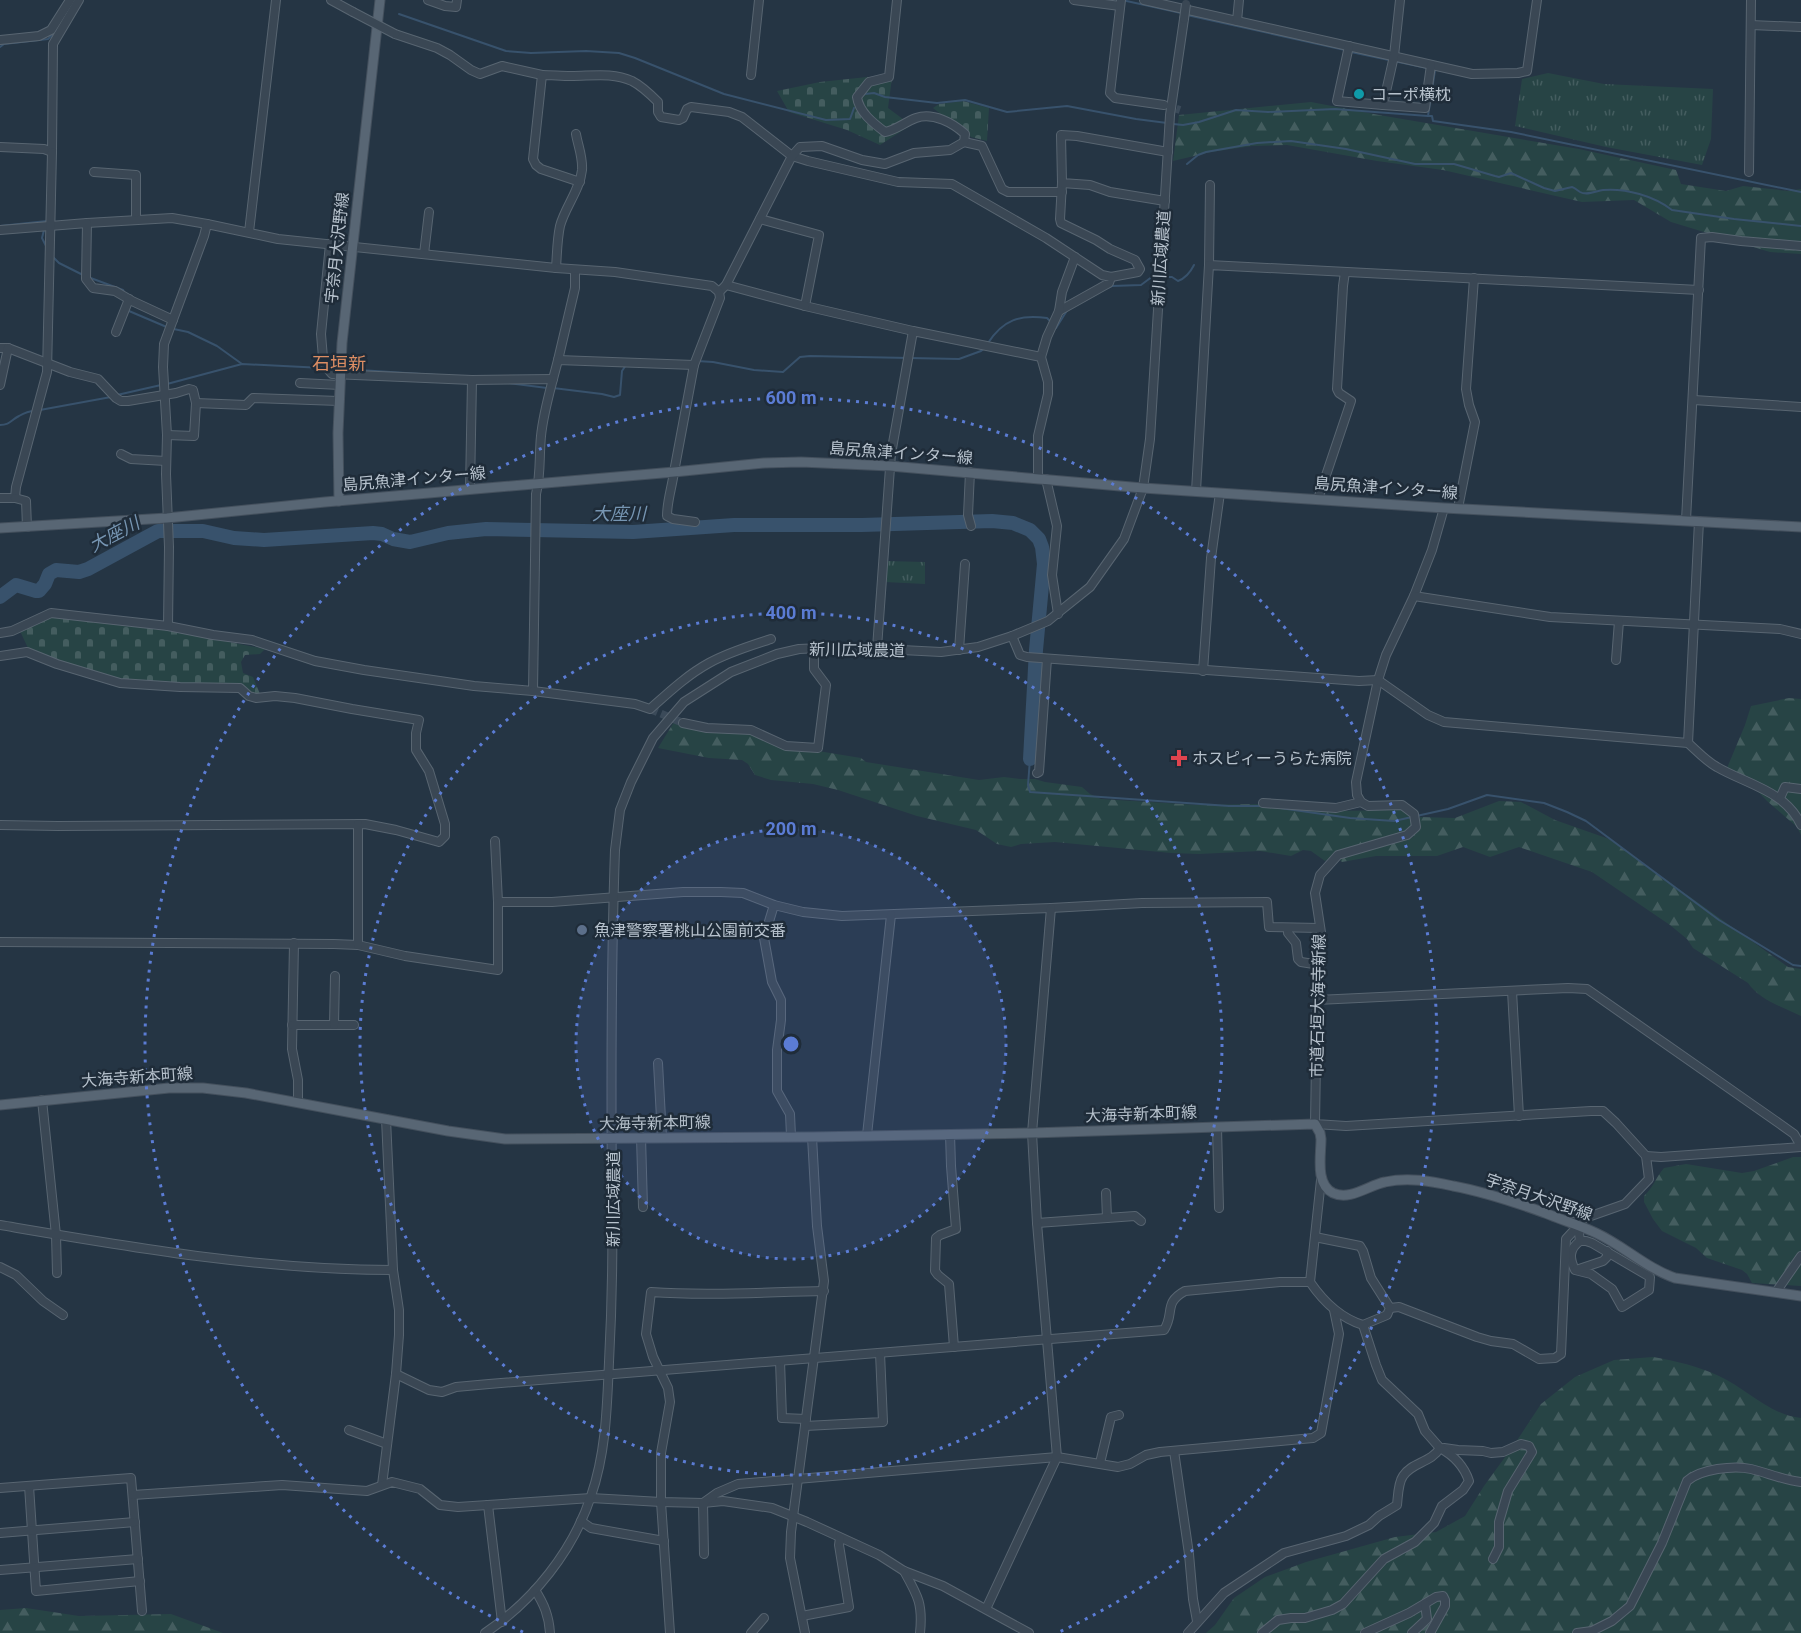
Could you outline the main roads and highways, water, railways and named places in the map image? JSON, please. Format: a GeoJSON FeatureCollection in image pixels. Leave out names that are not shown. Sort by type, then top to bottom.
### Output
{"type":"FeatureCollection","features":[{"type":"Feature","properties":{"kind":"main road","name":"宇奈月大沢野線"},"geometry":{"type":"LineString","coordinates":[[339,501],[338,433],[344,316],[380,0]]}},
{"type":"Feature","properties":{"kind":"main road","name":"島尻魚津インター線"},"geometry":{"type":"LineString","coordinates":[[0,528],[167,518],[782,462],[890,466],[1143,488],[1444,508],[1801,527]]}},
{"type":"Feature","properties":{"kind":"main road","name":"大海寺新本町線"},"geometry":{"type":"LineString","coordinates":[[0,1105],[169,1088],[192,1088],[246,1093],[448,1131],[505,1139],[812,1137],[1315,1124],[1321,1139],[1321,1180]]}},
{"type":"Feature","properties":{"kind":"main road","name":"宇奈月大沢野線"},"geometry":{"type":"LineString","coordinates":[[1321,1180],[1328,1190],[1342,1196],[1383,1182],[1405,1179],[1482,1192],[1596,1233],[1660,1272],[1675,1278],[1801,1296]]}},
{"type":"Feature","properties":{"kind":"waterway"},"geometry":{"type":"LineString","coordinates":[[67,13],[74,0]]}},
{"type":"Feature","properties":{"kind":"waterway"},"geometry":{"type":"LineString","coordinates":[[1122,0],[1181,13]]}},
{"type":"Feature","properties":{"kind":"waterway"},"geometry":{"type":"LineString","coordinates":[[399,14],[506,51],[619,53],[724,94],[826,120],[850,119],[854,108]]}},
{"type":"Feature","properties":{"kind":"waterway"},"geometry":{"type":"LineString","coordinates":[[1187,15],[1345,50]]}},
{"type":"Feature","properties":{"kind":"waterway"},"geometry":{"type":"LineString","coordinates":[[0,47],[4,44],[48,39],[56,31]]}},
{"type":"Feature","properties":{"kind":"waterway"},"geometry":{"type":"LineString","coordinates":[[1351,52],[1427,68]]}},
{"type":"Feature","properties":{"kind":"waterway"},"geometry":{"type":"LineString","coordinates":[[1428,116],[1435,70],[1433,70]]}},
{"type":"Feature","properties":{"kind":"waterway"},"geometry":{"type":"LineString","coordinates":[[861,97],[874,93],[885,97],[937,103],[965,100],[1007,112],[1067,106],[1167,123]]}},
{"type":"Feature","properties":{"kind":"waterway"},"geometry":{"type":"LineString","coordinates":[[1173,124],[1199,122],[1236,110],[1268,112],[1335,109],[1432,116],[1433,121],[1511,132],[1801,192]]}},
{"type":"Feature","properties":{"kind":"waterway"},"geometry":{"type":"LineString","coordinates":[[1187,164],[1206,152],[1257,143],[1291,141],[1346,149],[1415,164],[1454,164],[1499,177],[1511,173],[1555,191],[1572,187],[1586,194],[1603,190],[1621,190],[1648,197],[1672,210],[1801,226]]}},
{"type":"Feature","properties":{"kind":"waterway"},"geometry":{"type":"LineString","coordinates":[[0,226],[47,221]]}},
{"type":"Feature","properties":{"kind":"waterway"},"geometry":{"type":"LineString","coordinates":[[44,230],[42,238],[46,246]]}},
{"type":"Feature","properties":{"kind":"waterway"},"geometry":{"type":"LineString","coordinates":[[52,256],[59,263],[83,275]]}},
{"type":"Feature","properties":{"kind":"waterway"},"geometry":{"type":"LineString","coordinates":[[1166,277],[1172,277],[1178,281],[1188,275],[1194,265]]}},
{"type":"Feature","properties":{"kind":"waterway"},"geometry":{"type":"LineString","coordinates":[[1105,289],[1112,286],[1141,285],[1153,276]]}},
{"type":"Feature","properties":{"kind":"waterway"},"geometry":{"type":"LineString","coordinates":[[88,277],[124,292]]}},
{"type":"Feature","properties":{"kind":"waterway"},"geometry":{"type":"LineString","coordinates":[[128,309],[169,328],[188,332],[217,346],[242,364]]}},
{"type":"Feature","properties":{"kind":"waterway"},"geometry":{"type":"LineString","coordinates":[[1054,326],[1056,328],[1068,309]]}},
{"type":"Feature","properties":{"kind":"waterway"},"geometry":{"type":"LineString","coordinates":[[988,343],[1000,329],[1013,320],[1037,317],[1047,318],[1051,322]]}},
{"type":"Feature","properties":{"kind":"waterway"},"geometry":{"type":"LineString","coordinates":[[697,361],[783,372],[800,357],[959,359],[985,348]]}},
{"type":"Feature","properties":{"kind":"waterway"},"geometry":{"type":"LineString","coordinates":[[167,384],[242,364],[323,368]]}},
{"type":"Feature","properties":{"kind":"waterway"},"geometry":{"type":"LineString","coordinates":[[553,388],[614,397],[620,395],[622,371],[626,365]]}},
{"type":"Feature","properties":{"kind":"waterway"},"geometry":{"type":"LineString","coordinates":[[344,369],[437,375]]}},
{"type":"Feature","properties":{"kind":"waterway"},"geometry":{"type":"LineString","coordinates":[[508,383],[547,388]]}},
{"type":"Feature","properties":{"kind":"waterway"},"geometry":{"type":"LineString","coordinates":[[117,395],[161,385]]}},
{"type":"Feature","properties":{"kind":"waterway"},"geometry":{"type":"LineString","coordinates":[[40,410],[111,397]]}},
{"type":"Feature","properties":{"kind":"waterway"},"geometry":{"type":"LineString","coordinates":[[0,425],[25,413],[35,411]]}},
{"type":"Feature","properties":{"kind":"waterway","name":"大座川"},"geometry":{"type":"LineString","coordinates":[[0,597],[16,585],[39,591],[49,574],[56,570],[79,572],[88,569],[158,531],[203,531],[234,538],[264,540],[373,533],[410,542],[448,533],[486,529],[633,532],[734,525],[862,525],[992,521],[1013,523],[1030,530],[1039,539],[1044,564],[1036,650],[1030,759]]}},
{"type":"Feature","properties":{"kind":"waterway"},"geometry":{"type":"LineString","coordinates":[[1030,759],[1028,785],[1030,792],[1229,806],[1262,806]]}},
{"type":"Feature","properties":{"kind":"waterway"},"geometry":{"type":"LineString","coordinates":[[1273,807],[1350,818],[1394,821],[1448,809],[1487,795],[1544,803],[1586,821],[1719,920],[1793,965],[1801,966]]}},
{"type":"Feature","properties":{"kind":"tunnel"},"geometry":{"type":"LineString","coordinates":[[1165,105],[1180,110]]}},
{"type":"Feature","properties":{"kind":"tunnel"},"geometry":{"type":"LineString","coordinates":[[650,709],[683,723]]}},
{"type":"Feature","properties":{"kind":"place","name":"コーポ横枕"},"geometry":{"type":"Point","coordinates":[1359,94]}},
{"type":"Feature","properties":{"kind":"place","name":"ホスピィーうらた病院"},"geometry":{"type":"Point","coordinates":[1179,758]}},
{"type":"Feature","properties":{"kind":"place","name":"魚津警察署桃山公園前交番"},"geometry":{"type":"Point","coordinates":[582,930]}},
{"type":"Feature","properties":{"kind":"district","name":"石垣新"},"geometry":{"type":"Point","coordinates":[339,363]}}]}
